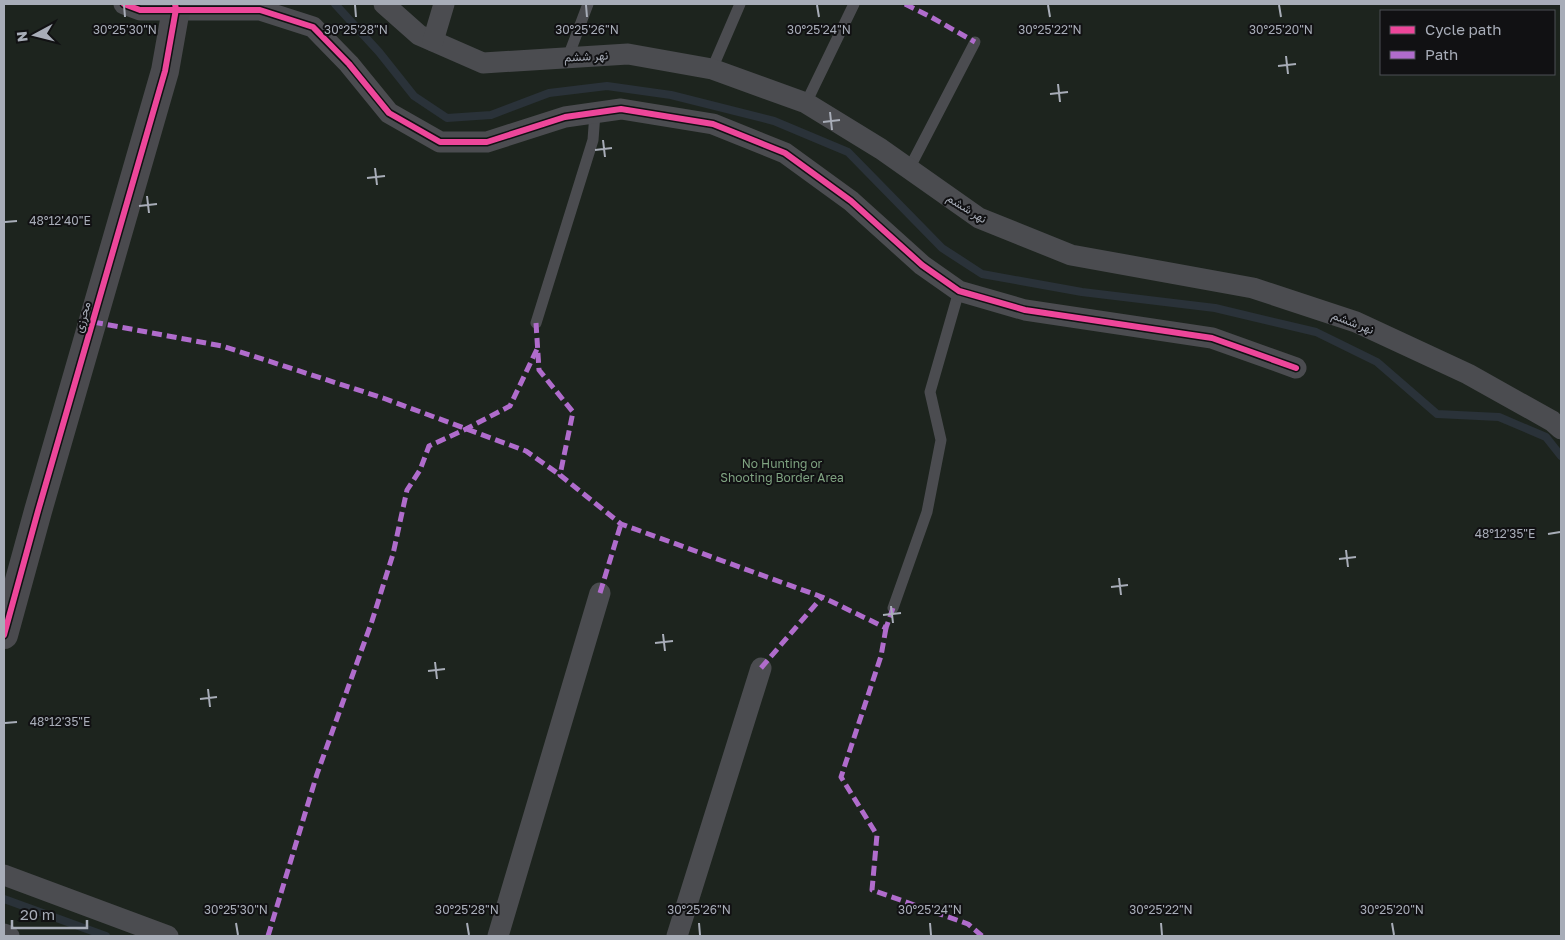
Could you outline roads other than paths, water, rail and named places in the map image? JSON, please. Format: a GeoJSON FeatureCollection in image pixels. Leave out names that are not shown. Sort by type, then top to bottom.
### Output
{"type":"FeatureCollection","features":[{"type":"Feature","properties":{"kind":"street"},"geometry":{"type":"LineString","coordinates":[[124,4],[140,10],[175,6],[260,10],[313,27],[349,64],[389,113],[440,142],[487,142],[565,117],[621,109],[713,124],[786,153],[851,201],[922,265],[959,291],[1025,310],[1212,338],[1296,368]]}},
{"type":"Feature","properties":{"kind":"street","name":"نهر ششم"},"geometry":{"type":"LineString","coordinates":[[384,4],[419,35],[483,63],[628,54],[712,70],[806,103],[881,149],[979,218],[1072,256],[1253,288],[1356,322],[1468,374],[1552,421],[1561,429]]}},
{"type":"Feature","properties":{"kind":"street"},"geometry":{"type":"LineString","coordinates":[[434,41],[444,4]]}},
{"type":"Feature","properties":{"kind":"street","name":"محرزی"},"geometry":{"type":"LineString","coordinates":[[4,635],[165,71],[175,6]]}},
{"type":"Feature","properties":{"kind":"street"},"geometry":{"type":"LineString","coordinates":[[498,936],[600,593]]}},
{"type":"Feature","properties":{"kind":"street"},"geometry":{"type":"LineString","coordinates":[[677,936],[760,668]]}},
{"type":"Feature","properties":{"kind":"street"},"geometry":{"type":"LineString","coordinates":[[4,875],[168,936]]}},
{"type":"Feature","properties":{"kind":"street"},"geometry":{"type":"LineString","coordinates":[[4,934],[9,936]]}},
{"type":"Feature","properties":{"kind":"lane"},"geometry":{"type":"LineString","coordinates":[[568,57],[588,4]]}},
{"type":"Feature","properties":{"kind":"lane"},"geometry":{"type":"LineString","coordinates":[[712,70],[740,4]]}},
{"type":"Feature","properties":{"kind":"lane"},"geometry":{"type":"LineString","coordinates":[[806,103],[854,4]]}},
{"type":"Feature","properties":{"kind":"lane"},"geometry":{"type":"LineString","coordinates":[[909,169],[974,42]]}},
{"type":"Feature","properties":{"kind":"lane"},"geometry":{"type":"LineString","coordinates":[[536,323],[593,140],[594,113]]}},
{"type":"Feature","properties":{"kind":"lane"},"geometry":{"type":"LineString","coordinates":[[893,608],[927,512],[941,440],[930,392],[959,291]]}},
{"type":"Feature","properties":{"kind":"waterway"},"geometry":{"type":"LineString","coordinates":[[335,4],[379,52],[414,96],[447,118],[491,115],[549,93],[607,86],[671,95],[774,121],[848,152],[942,248],[982,274],[1082,292],[1215,308],[1316,332],[1377,362],[1437,414],[1499,417],[1546,437],[1561,456]]}},
{"type":"Feature","properties":{"kind":"waterway"},"geometry":{"type":"LineString","coordinates":[[4,899],[106,936]]}},
{"type":"Feature","properties":{"kind":"park label","name":"No Hunting or Shooting Border Area"},"geometry":{"type":"Point","coordinates":[782,470]}}]}
